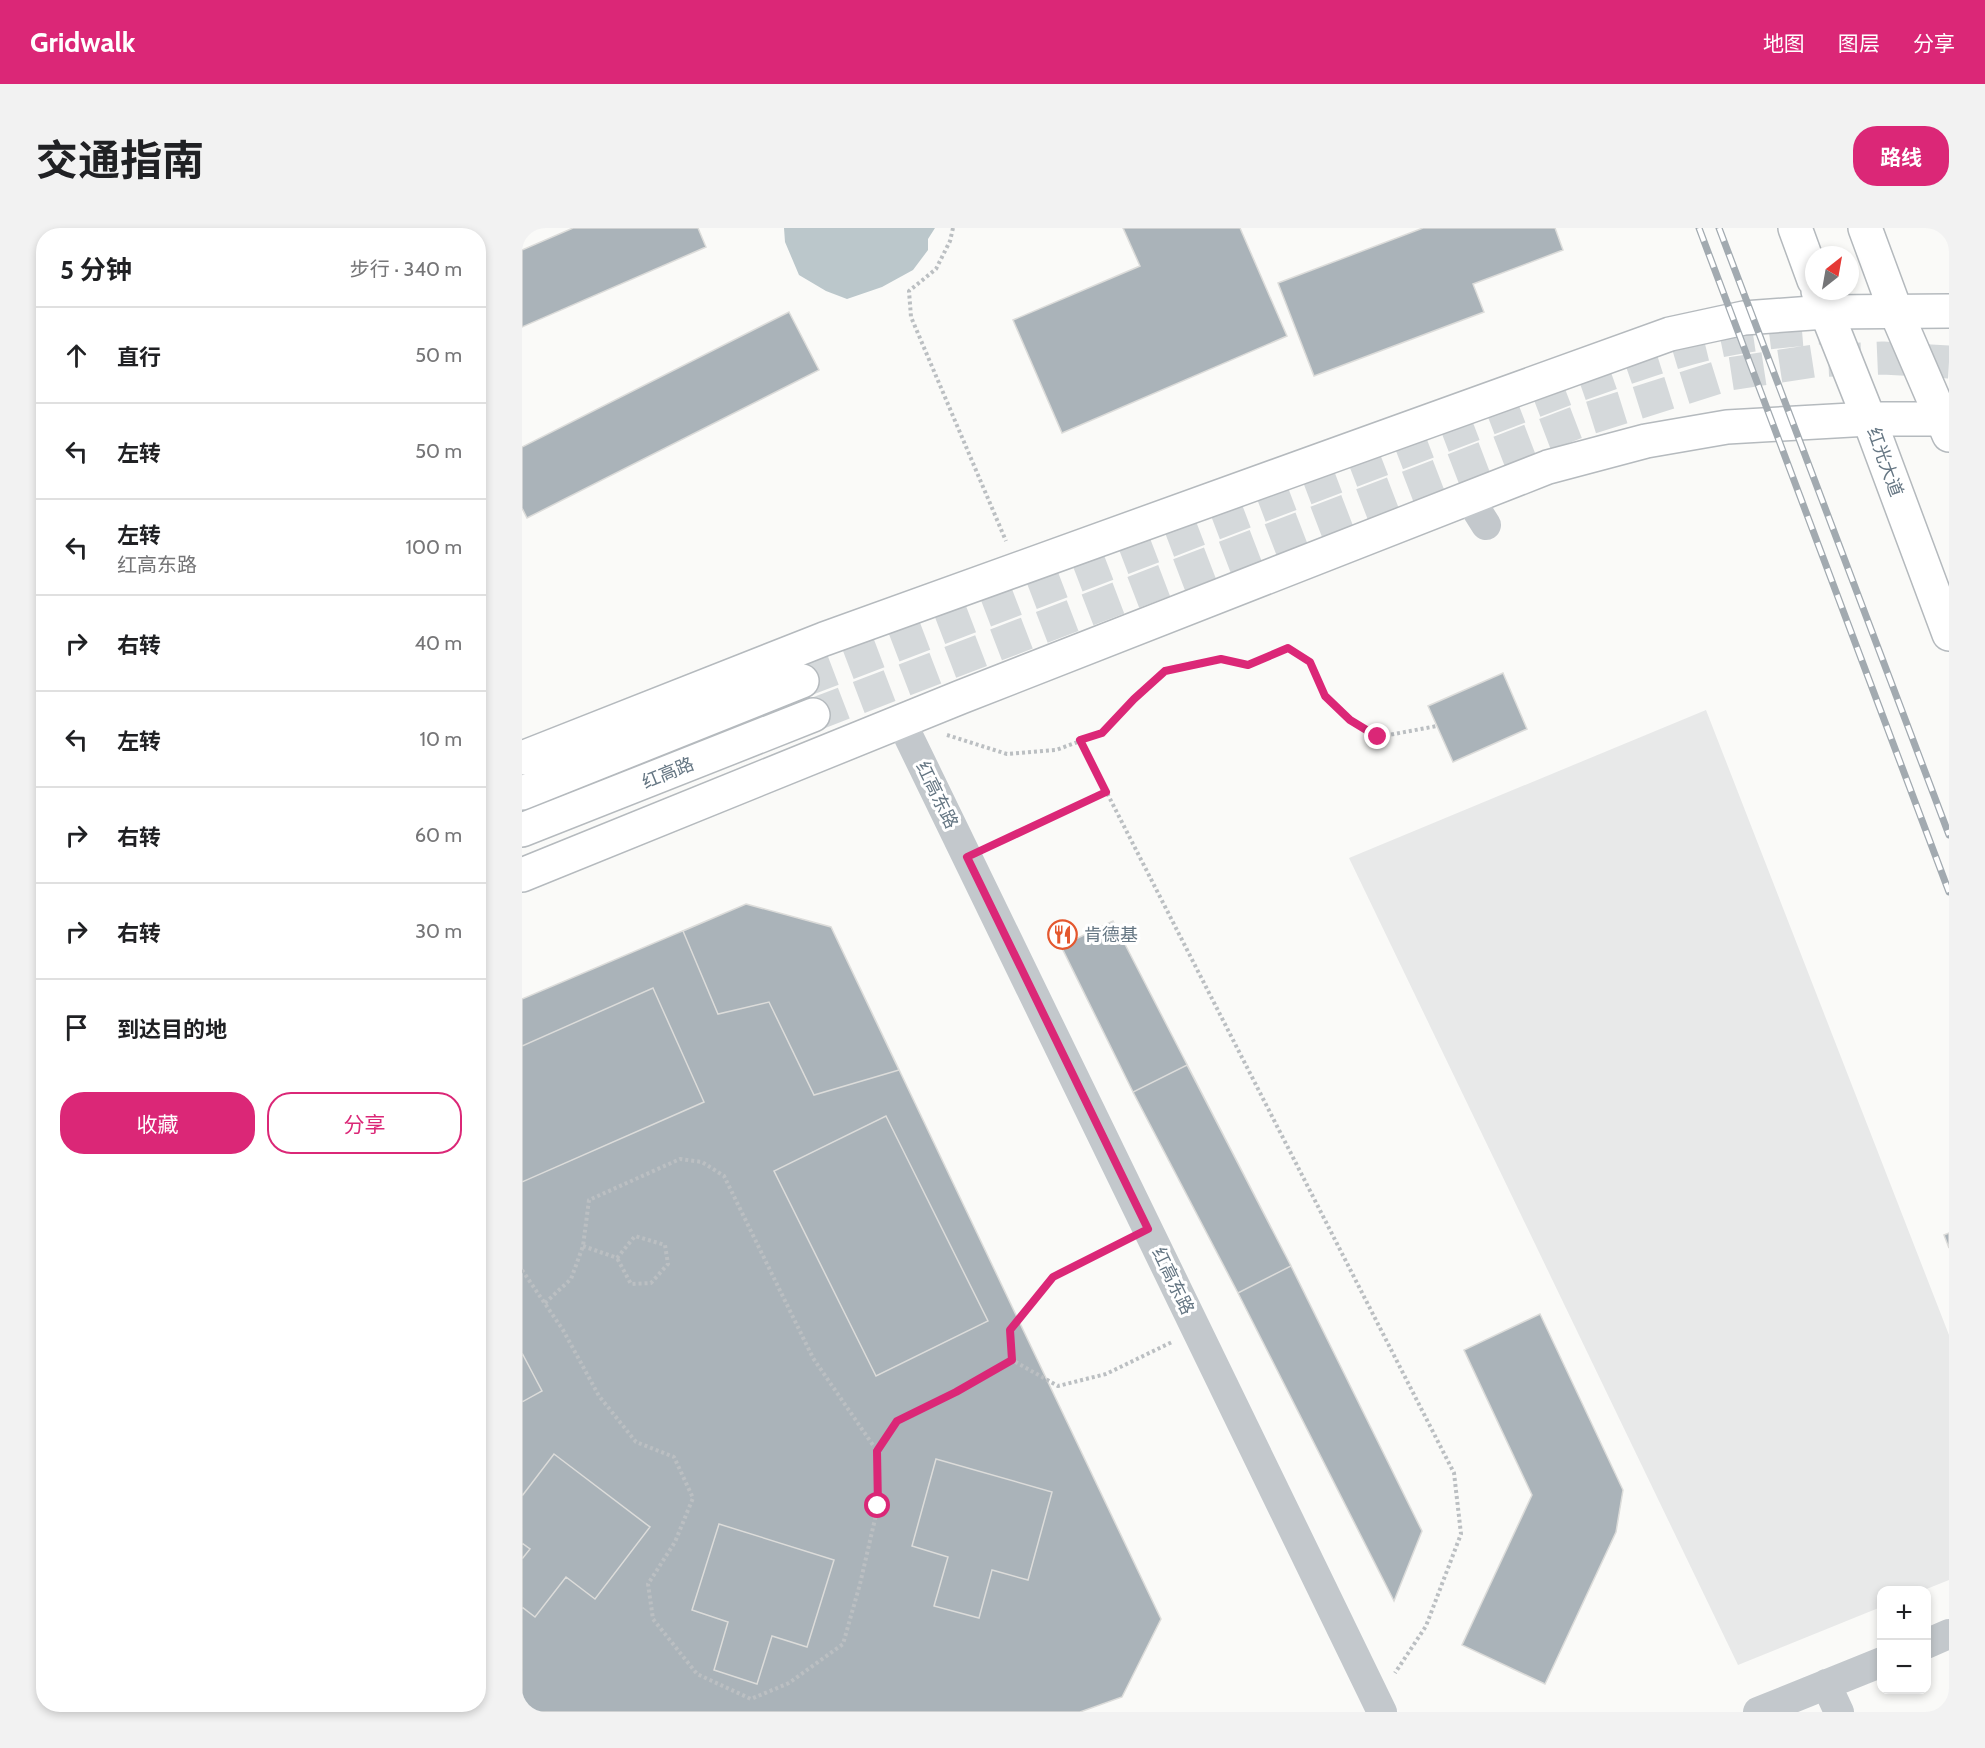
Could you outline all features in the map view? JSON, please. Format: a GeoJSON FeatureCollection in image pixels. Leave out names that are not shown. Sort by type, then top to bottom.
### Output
{"type":"FeatureCollection","features":[{"type":"Feature","properties":{"kind":"main road"},"geometry":{"type":"LineString","coordinates":[[1795,228],[1805,255]]}},
{"type":"Feature","properties":{"kind":"main road"},"geometry":{"type":"LineString","coordinates":[[522,875],[901,721],[1548,467],[1646,441],[1727,427],[1869,419],[1947,425],[1896,312],[1865,228]]}},
{"type":"Feature","properties":{"kind":"main road"},"geometry":{"type":"LineString","coordinates":[[522,758],[824,639],[1670,334],[1822,302],[1896,312],[1949,311]]}},
{"type":"Feature","properties":{"kind":"main road","name":"红光大道"},"geometry":{"type":"LineString","coordinates":[[1822,302],[1869,419],[1949,634]]}},
{"type":"Feature","properties":{"kind":"main road","name":"红高路"},"geometry":{"type":"LineString","coordinates":[[522,793],[802,681]]}},
{"type":"Feature","properties":{"kind":"main road","name":"红高路"},"geometry":{"type":"LineString","coordinates":[[522,830],[813,715]]}},
{"type":"Feature","properties":{"kind":"street"},"geometry":{"type":"LineString","coordinates":[[1469,498],[1486,525]]}},
{"type":"Feature","properties":{"kind":"street","name":"红高东路"},"geometry":{"type":"LineString","coordinates":[[901,721],[1379,1706]]}},
{"type":"Feature","properties":{"kind":"street"},"geometry":{"type":"LineString","coordinates":[[1931,1642],[1949,1634]]}},
{"type":"Feature","properties":{"kind":"street"},"geometry":{"type":"LineString","coordinates":[[1758,1712],[1877,1664]]}},
{"type":"Feature","properties":{"kind":"street"},"geometry":{"type":"LineString","coordinates":[[1826,1684],[1839,1712]]}},
{"type":"Feature","properties":{"kind":"path"},"geometry":{"type":"LineString","coordinates":[[953,228],[950,241],[936,269],[909,291],[910,317],[1018,569]]}},
{"type":"Feature","properties":{"kind":"path"},"geometry":{"type":"LineString","coordinates":[[901,721],[1007,754],[1056,750],[1102,733],[1165,671],[1221,659],[1248,665],[1288,648],[1310,662],[1325,696],[1350,720],[1378,737],[1437,726]]}},
{"type":"Feature","properties":{"kind":"path"},"geometry":{"type":"LineString","coordinates":[[1080,740],[1454,1473],[1461,1534],[1426,1626],[1379,1706]]}},
{"type":"Feature","properties":{"kind":"path"},"geometry":{"type":"LineString","coordinates":[[967,857],[1106,792]]}},
{"type":"Feature","properties":{"kind":"path"},"geometry":{"type":"LineString","coordinates":[[522,1270],[563,1330],[599,1396],[636,1442],[674,1457],[693,1498],[675,1542],[648,1584],[653,1619],[697,1674],[751,1699],[789,1683],[843,1644],[878,1506],[877,1451],[813,1358],[724,1176],[702,1162],[680,1159],[589,1200],[583,1246],[571,1279],[545,1303]]}},
{"type":"Feature","properties":{"kind":"path"},"geometry":{"type":"LineString","coordinates":[[1012,1360],[1010,1330],[1053,1277],[1148,1229]]}},
{"type":"Feature","properties":{"kind":"path"},"geometry":{"type":"LineString","coordinates":[[583,1246],[617,1258],[631,1284],[651,1283],[668,1264],[665,1245],[635,1236],[617,1258]]}},
{"type":"Feature","properties":{"kind":"path"},"geometry":{"type":"LineString","coordinates":[[1012,1360],[1058,1386],[1106,1374],[1196,1330]]}},
{"type":"Feature","properties":{"kind":"path"},"geometry":{"type":"LineString","coordinates":[[877,1451],[897,1421],[956,1392],[1012,1360]]}},
{"type":"Feature","properties":{"kind":"shaded area"},"geometry":{"type":"Polygon","coordinates":[[[784,228],[935,228],[928,239],[928,250],[913,270],[882,287],[847,299],[826,291],[799,275],[785,242],[784,228]]]}},
{"type":"Feature","properties":{"kind":"shaded area"},"geometry":{"type":"Polygon","coordinates":[[[1706,710],[1949,1335],[1949,1580],[1931,1587],[1877,1586],[1877,1609],[1738,1665],[1349,858],[1706,710]]]}},
{"type":"Feature","properties":{"kind":"building"},"geometry":{"type":"Polygon","coordinates":[[[573,228],[698,228],[706,247],[522,327],[522,250],[573,228]]]}},
{"type":"Feature","properties":{"kind":"building"},"geometry":{"type":"Polygon","coordinates":[[[1123,228],[1240,228],[1287,336],[1062,433],[1013,320],[1140,266],[1123,228]]]}},
{"type":"Feature","properties":{"kind":"building"},"geometry":{"type":"Polygon","coordinates":[[[1423,228],[1555,228],[1563,250],[1473,284],[1484,312],[1314,376],[1278,283],[1423,228]]]}},
{"type":"Feature","properties":{"kind":"building"},"geometry":{"type":"Polygon","coordinates":[[[789,312],[819,370],[527,518],[522,508],[522,447],[789,312]]]}},
{"type":"Feature","properties":{"kind":"building"},"geometry":{"type":"Polygon","coordinates":[[[1503,673],[1527,729],[1453,762],[1428,706],[1503,673]]]}},
{"type":"Feature","properties":{"kind":"building"},"geometry":{"type":"Polygon","coordinates":[[[746,904],[831,927],[1161,1619],[1122,1697],[1080,1712],[529,1712],[522,1698],[522,999],[746,904]]]}},
{"type":"Feature","properties":{"kind":"building"},"geometry":{"type":"Polygon","coordinates":[[[746,904],[831,927],[899,1070],[814,1095],[769,1002],[718,1014],[683,931],[746,904]]]}},
{"type":"Feature","properties":{"kind":"building"},"geometry":{"type":"Polygon","coordinates":[[[1113,921],[1291,1266],[1422,1531],[1394,1601],[1133,1092],[1061,946],[1113,921]]]}},
{"type":"Feature","properties":{"kind":"building"},"geometry":{"type":"Polygon","coordinates":[[[653,988],[704,1102],[522,1182],[522,1046],[653,988]]]}},
{"type":"Feature","properties":{"kind":"building"},"geometry":{"type":"Polygon","coordinates":[[[1187,1065],[1291,1266],[1238,1293],[1133,1092],[1187,1065]]]}},
{"type":"Feature","properties":{"kind":"building"},"geometry":{"type":"Polygon","coordinates":[[[886,1116],[988,1321],[876,1376],[774,1171],[886,1116]]]}},
{"type":"Feature","properties":{"kind":"building"},"geometry":{"type":"Polygon","coordinates":[[[1949,1233],[1949,1248],[1944,1235],[1949,1233]]]}},
{"type":"Feature","properties":{"kind":"building"},"geometry":{"type":"Polygon","coordinates":[[[1540,1314],[1623,1490],[1616,1532],[1545,1684],[1462,1645],[1532,1495],[1464,1350],[1540,1314]]]}},
{"type":"Feature","properties":{"kind":"building"},"geometry":{"type":"Polygon","coordinates":[[[522,1353],[542,1391],[522,1402],[522,1353]]]}},
{"type":"Feature","properties":{"kind":"building"},"geometry":{"type":"Polygon","coordinates":[[[554,1454],[650,1527],[595,1599],[566,1577],[535,1617],[522,1607],[522,1559],[530,1549],[522,1543],[522,1496],[554,1454]]]}},
{"type":"Feature","properties":{"kind":"building"},"geometry":{"type":"Polygon","coordinates":[[[936,1459],[1052,1492],[1028,1580],[992,1570],[979,1618],[934,1606],[948,1557],[912,1546],[936,1459]]]}},
{"type":"Feature","properties":{"kind":"building"},"geometry":{"type":"Polygon","coordinates":[[[719,1524],[834,1560],[807,1647],[772,1636],[757,1684],[714,1670],[728,1622],[692,1610],[719,1524]]]}},
{"type":"Feature","properties":{"kind":"tunnel"},"geometry":{"type":"LineString","coordinates":[[802,681],[1624,369],[1720,341],[1824,328]]}},
{"type":"Feature","properties":{"kind":"tunnel"},"geometry":{"type":"LineString","coordinates":[[813,715],[1583,420],[1729,374],[1814,361],[1883,358],[1949,362]]}},
{"type":"Feature","properties":{"kind":"railway"},"geometry":{"type":"LineString","coordinates":[[1699,228],[1949,892]]}},
{"type":"Feature","properties":{"kind":"railway"},"geometry":{"type":"LineString","coordinates":[[1719,228],[1949,835]]}},
{"type":"Feature","properties":{"kind":"place","name":"肯德基"},"geometry":{"type":"Point","coordinates":[1063,935]}},
{"type":"Feature","properties":{"kind":"route"},"geometry":{"type":"LineString","coordinates":[[878,1506],[877,1451],[897,1421],[956,1392],[1012,1360],[1010,1330],[1053,1277],[1148,1229],[967,857],[1106,792],[1080,740],[1102,733],[1165,671],[1221,659],[1248,665],[1288,648],[1310,662],[1325,696],[1350,720],[1378,737]]}}]}
